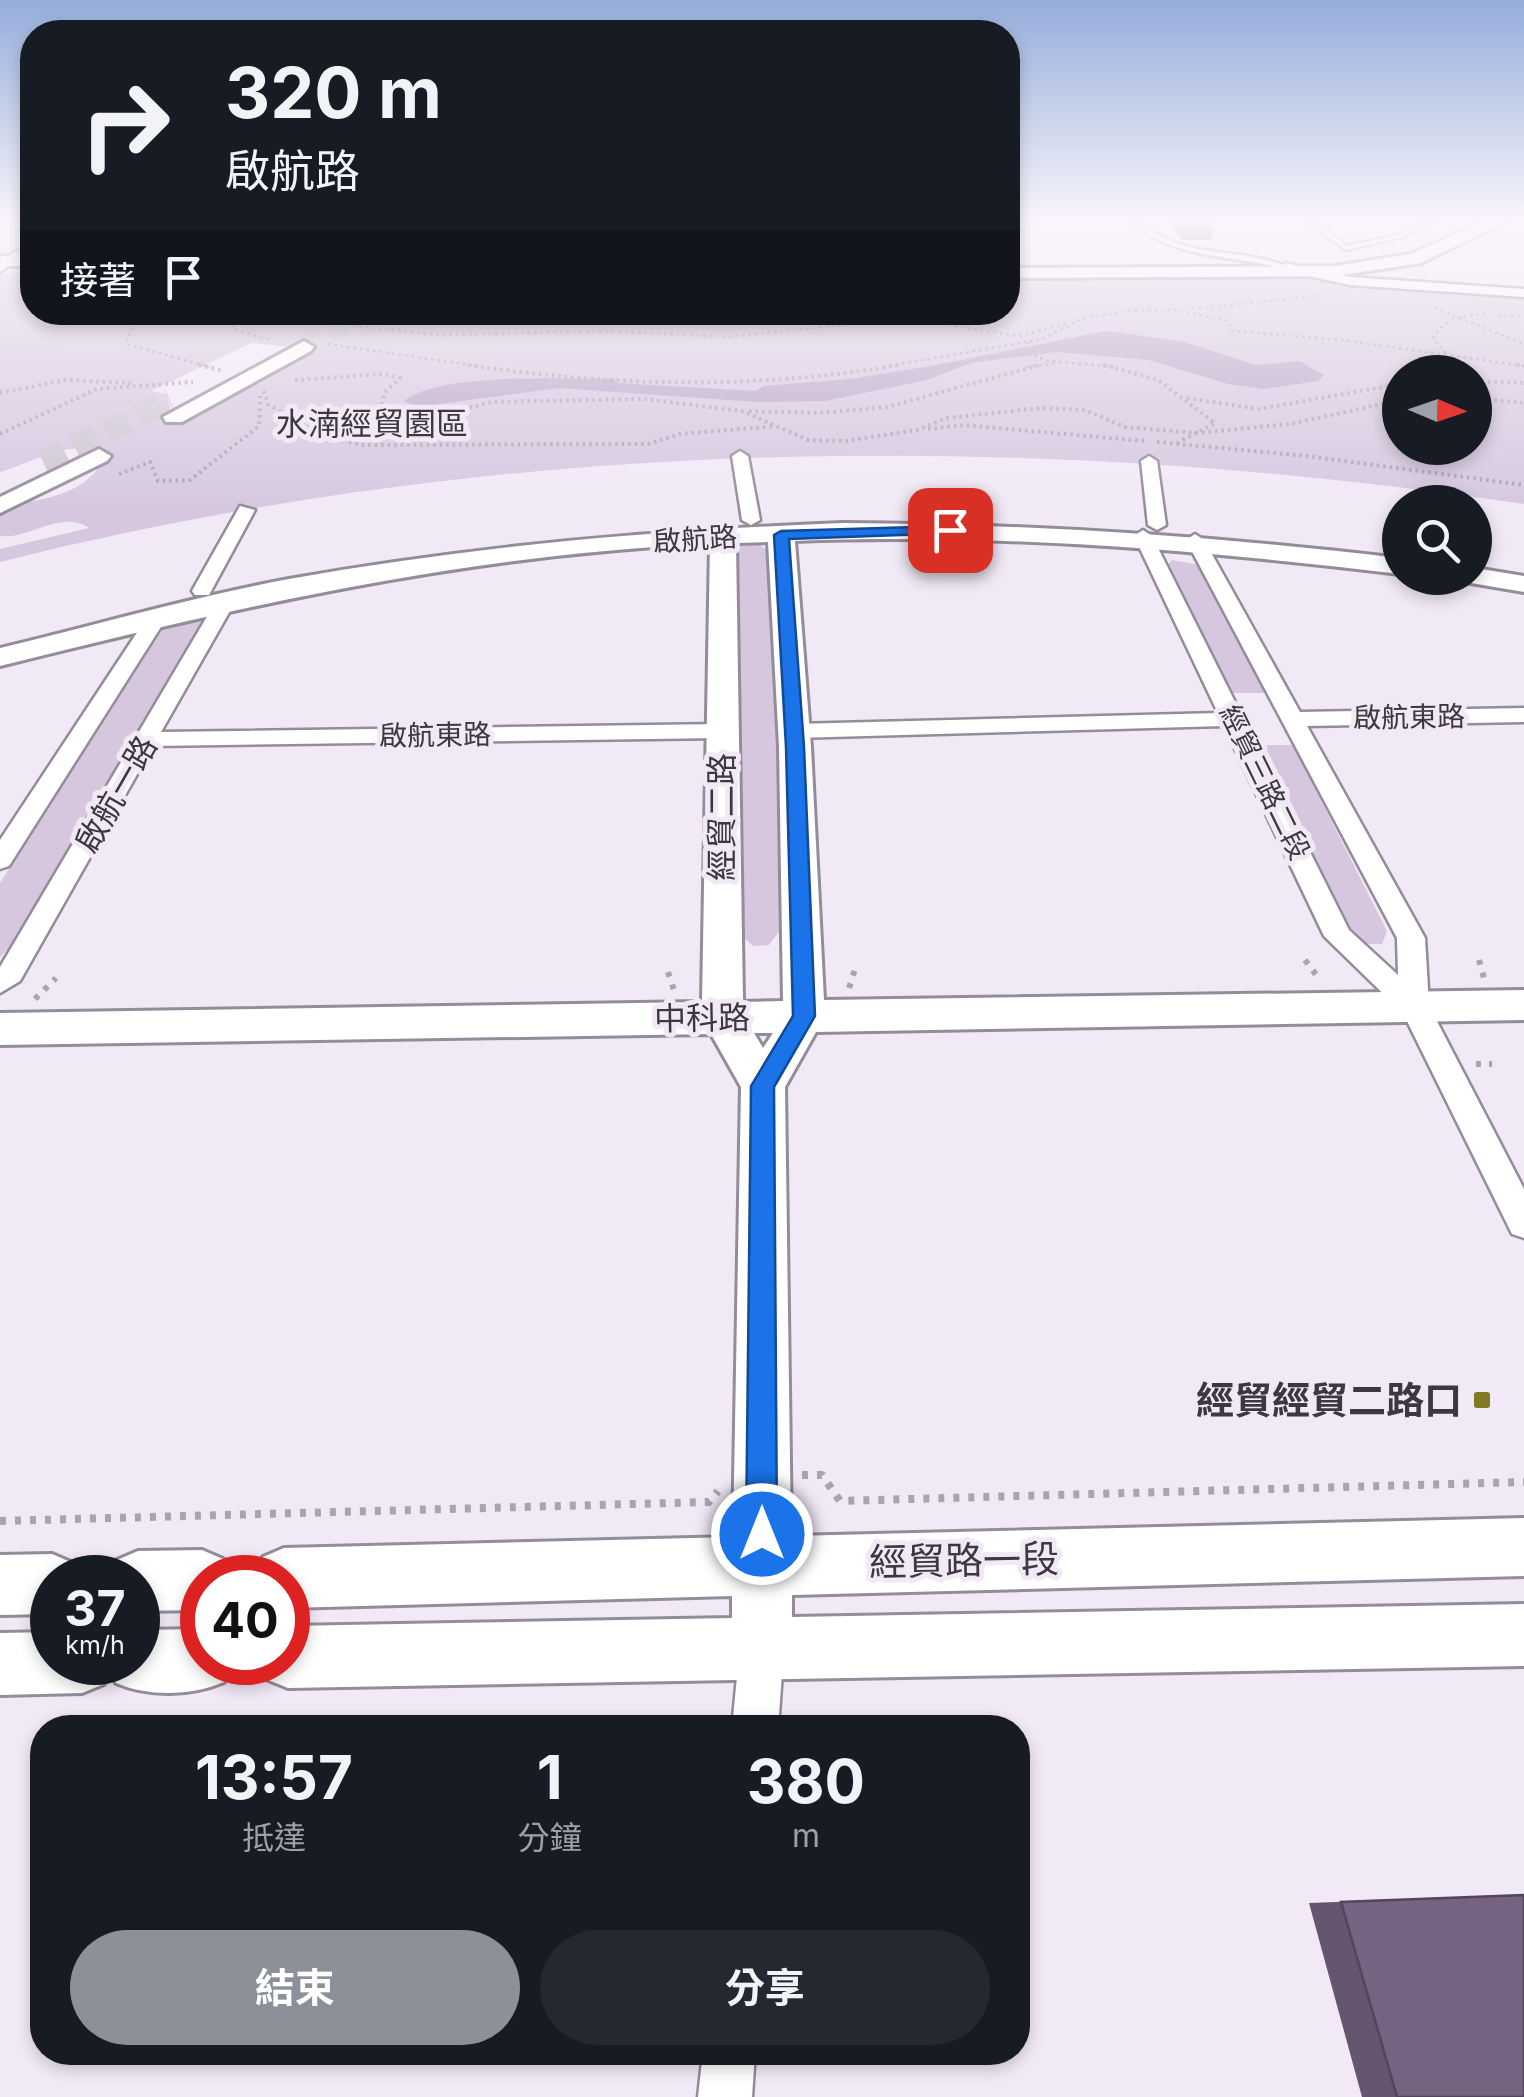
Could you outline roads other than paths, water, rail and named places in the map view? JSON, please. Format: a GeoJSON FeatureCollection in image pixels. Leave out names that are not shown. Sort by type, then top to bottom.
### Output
{"type":"FeatureCollection","features":[{"type":"Feature","properties":{"kind":"street"},"geometry":{"type":"LineString","coordinates":[[276,342],[204,382],[172,408],[255,379],[308,345]]}},
{"type":"Feature","properties":{"kind":"street"},"geometry":{"type":"LineString","coordinates":[[1,496],[98,456]]}},
{"type":"Feature","properties":{"kind":"street"},"geometry":{"type":"LineString","coordinates":[[740,456],[794,731],[804,1016],[763,1086]]}},
{"type":"Feature","properties":{"kind":"street"},"geometry":{"type":"LineString","coordinates":[[1,496],[43,462]]}},
{"type":"Feature","properties":{"kind":"street","name":"經貿三路二段"},"geometry":{"type":"LineString","coordinates":[[1148,462],[1150,530],[1338,936],[1414,1006],[1524,1223]]}},
{"type":"Feature","properties":{"kind":"street","name":"啟航一路"},"geometry":{"type":"LineString","coordinates":[[0,982],[10,974],[148,738],[214,597],[246,510]]}},
{"type":"Feature","properties":{"kind":"street","name":"啟航路"},"geometry":{"type":"LineString","coordinates":[[0,657],[156,619],[214,597],[476,560],[752,530],[1150,530],[1196,540],[1382,564]]}},
{"type":"Feature","properties":{"kind":"street","name":"經貿二路"},"geometry":{"type":"LineString","coordinates":[[752,530],[721,731],[724,1017],[763,1086],[762,1646],[756,1715]]}},
{"type":"Feature","properties":{"kind":"street","name":"經貿三路二段"},"geometry":{"type":"LineString","coordinates":[[1196,540],[1411,938],[1414,1006]]}},
{"type":"Feature","properties":{"kind":"street"},"geometry":{"type":"LineString","coordinates":[[1492,579],[1524,584]]}},
{"type":"Feature","properties":{"kind":"street","name":"啟航一路"},"geometry":{"type":"LineString","coordinates":[[0,860],[156,619]]}},
{"type":"Feature","properties":{"kind":"street","name":"啟航東路"},"geometry":{"type":"LineString","coordinates":[[1294,719],[1524,715]]}},
{"type":"Feature","properties":{"kind":"street"},"geometry":{"type":"LineString","coordinates":[[794,731],[1236,719]]}},
{"type":"Feature","properties":{"kind":"street","name":"啟航東路"},"geometry":{"type":"LineString","coordinates":[[148,738],[721,731]]}},
{"type":"Feature","properties":{"kind":"street","name":"中科路"},"geometry":{"type":"LineString","coordinates":[[0,1029],[1524,1006]]}},
{"type":"Feature","properties":{"kind":"street","name":"經貿路一段"},"geometry":{"type":"LineString","coordinates":[[310,1577],[1524,1547]]}},
{"type":"Feature","properties":{"kind":"street"},"geometry":{"type":"LineString","coordinates":[[0,1585],[30,1584]]}},
{"type":"Feature","properties":{"kind":"street"},"geometry":{"type":"LineString","coordinates":[[310,1657],[1524,1634]]}},
{"type":"Feature","properties":{"kind":"street"},"geometry":{"type":"LineString","coordinates":[[0,1664],[30,1663]]}},
{"type":"Feature","properties":{"kind":"street"},"geometry":{"type":"LineString","coordinates":[[726,2097],[728,2065]]}},
{"type":"Feature","properties":{"kind":"tunnel"},"geometry":{"type":"LineString","coordinates":[[304,347],[344,325]]}},
{"type":"Feature","properties":{"kind":"tunnel"},"geometry":{"type":"LineString","coordinates":[[43,462],[170,400]]}},
{"type":"Feature","properties":{"kind":"place","name":"經貿經貿二路口"},"geometry":{"type":"Point","coordinates":[1482,1400]}},
{"type":"Feature","properties":{"kind":"district","name":"水湳經貿園區"},"geometry":{"type":"Point","coordinates":[372,423]}}]}
